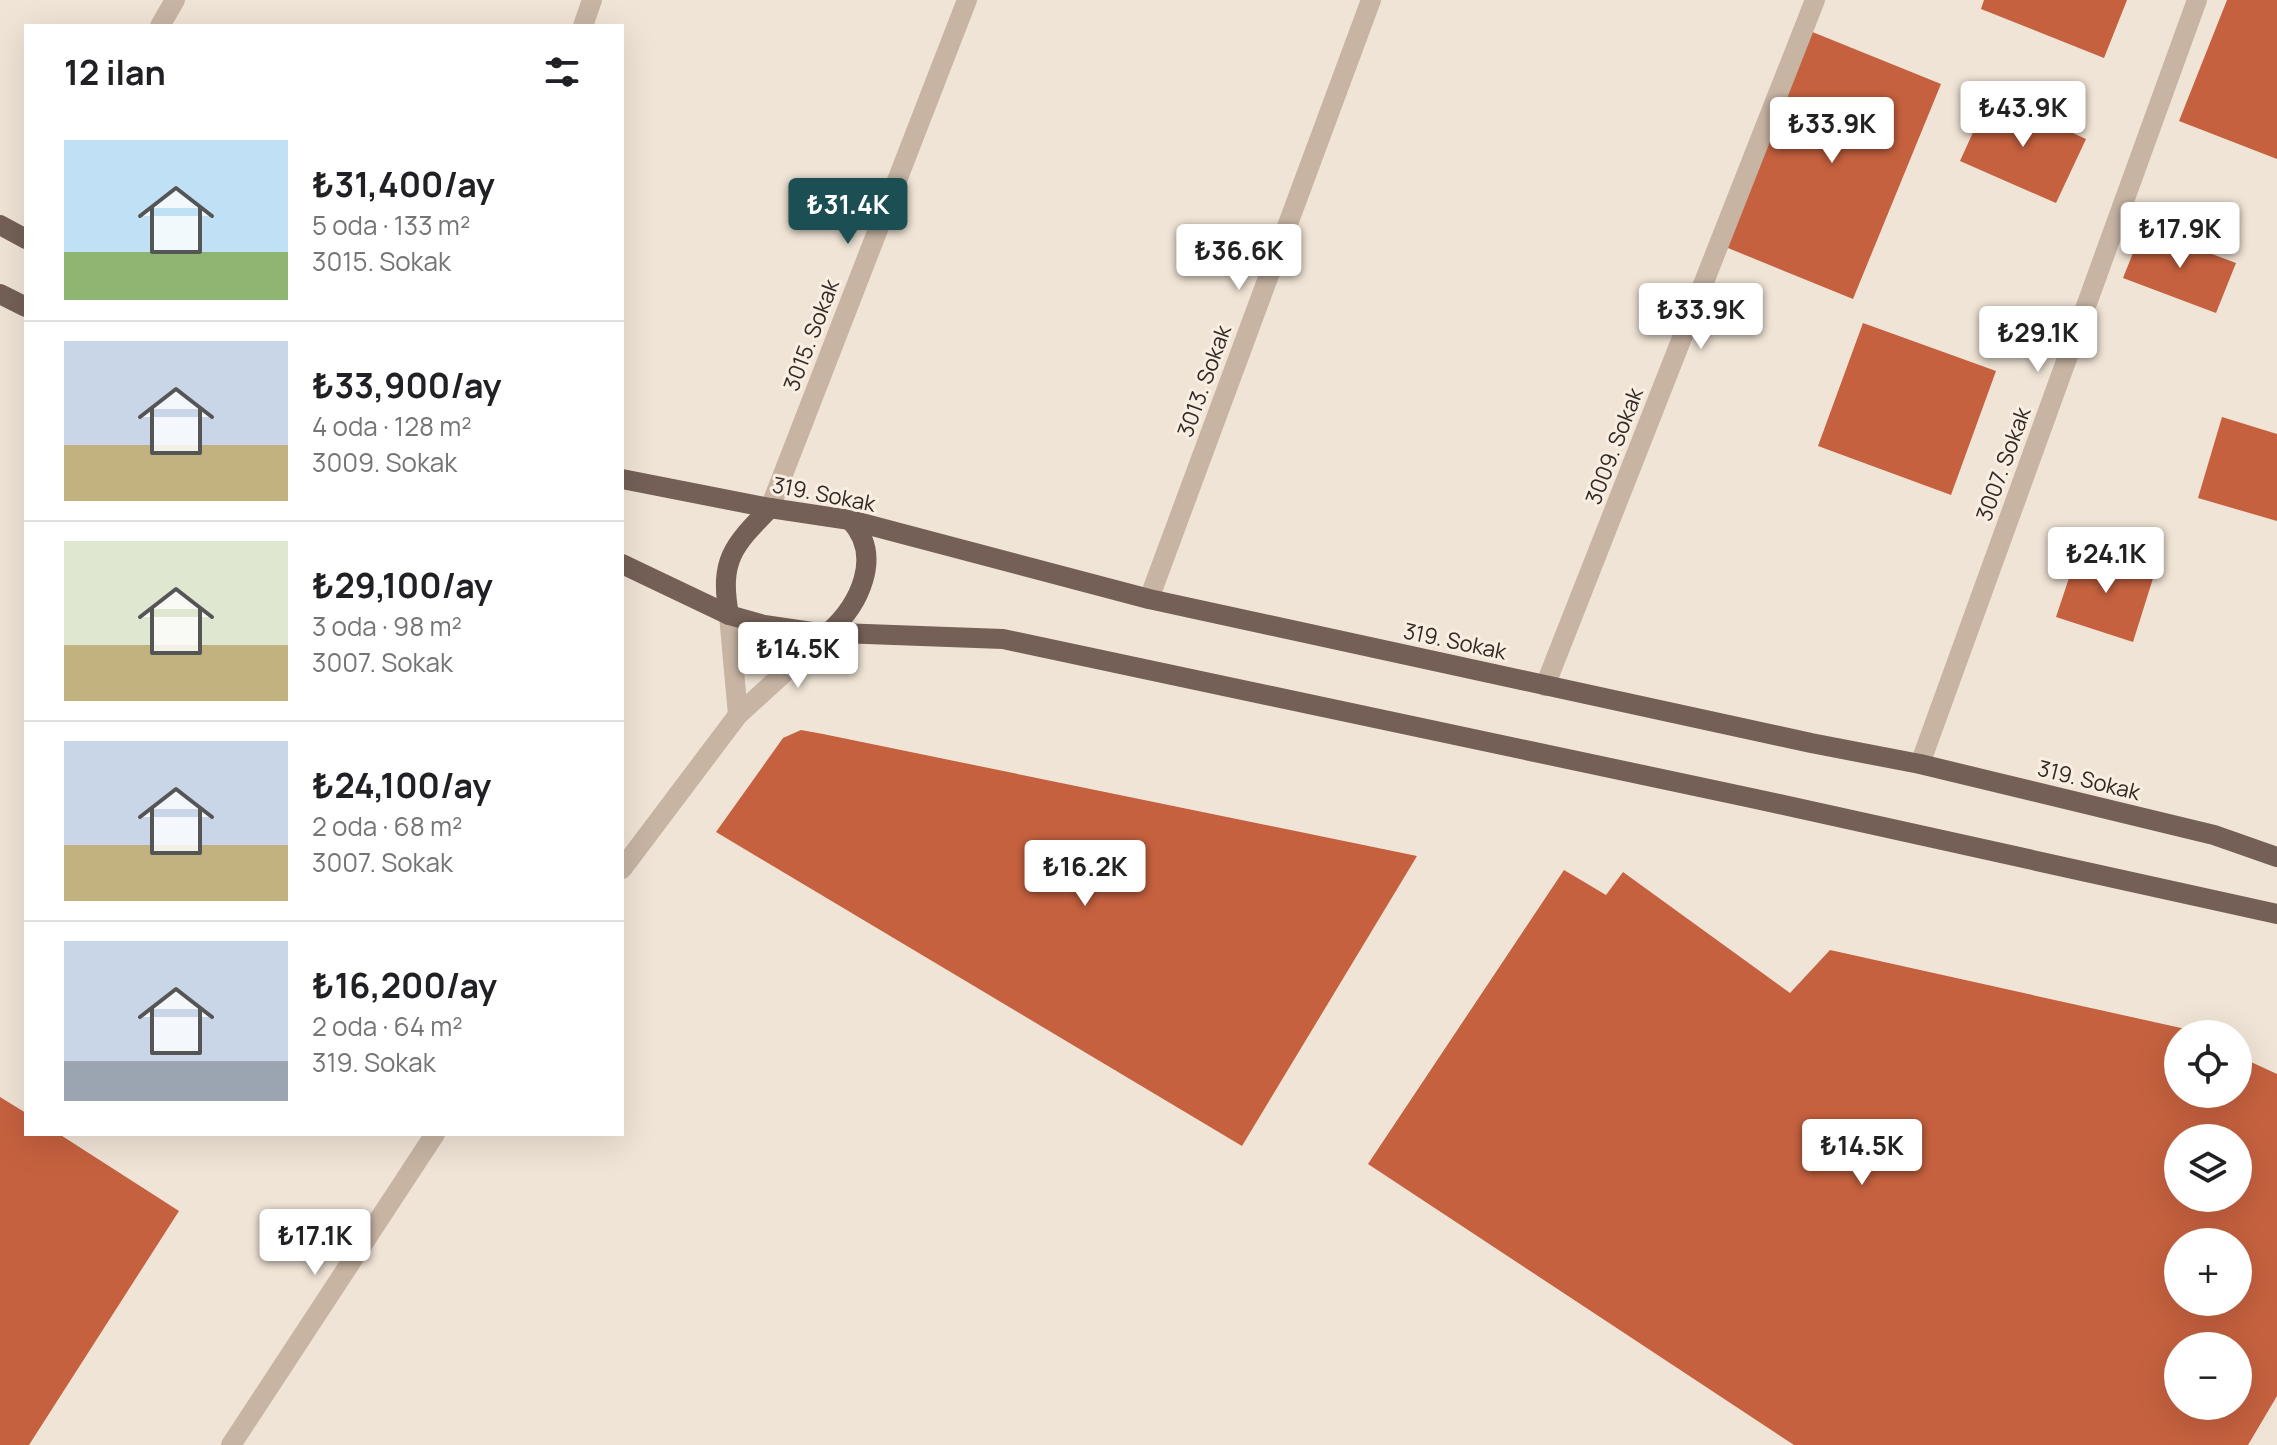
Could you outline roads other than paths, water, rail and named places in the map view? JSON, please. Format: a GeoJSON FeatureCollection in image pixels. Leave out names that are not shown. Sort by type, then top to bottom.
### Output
{"type":"FeatureCollection","features":[{"type":"Feature","properties":{"kind":"main road"},"geometry":{"type":"LineString","coordinates":[[0,225],[24,238]]}},
{"type":"Feature","properties":{"kind":"main road"},"geometry":{"type":"LineString","coordinates":[[0,294],[24,306]]}},
{"type":"Feature","properties":{"kind":"main road","name":"319. Sokak"},"geometry":{"type":"LineString","coordinates":[[624,479],[850,520],[1149,599],[1920,764],[2214,835],[2277,857]]}},
{"type":"Feature","properties":{"kind":"main road"},"geometry":{"type":"LineString","coordinates":[[729,615],[726,578],[733,550],[770,508]]}},
{"type":"Feature","properties":{"kind":"main road"},"geometry":{"type":"LineString","coordinates":[[829,632],[853,606],[866,571],[861,536],[850,520]]}},
{"type":"Feature","properties":{"kind":"main road"},"geometry":{"type":"LineString","coordinates":[[624,565],[729,615],[789,630],[1003,639],[1756,799],[2277,914]]}},
{"type":"Feature","properties":{"kind":"street"},"geometry":{"type":"LineString","coordinates":[[161,24],[175,0]]}},
{"type":"Feature","properties":{"kind":"street"},"geometry":{"type":"LineString","coordinates":[[584,24],[592,0]]}},
{"type":"Feature","properties":{"kind":"street","name":"3015. Sokak"},"geometry":{"type":"LineString","coordinates":[[770,508],[967,0]]}},
{"type":"Feature","properties":{"kind":"street","name":"3013. Sokak"},"geometry":{"type":"LineString","coordinates":[[1149,599],[1371,0]]}},
{"type":"Feature","properties":{"kind":"street","name":"3009. Sokak"},"geometry":{"type":"LineString","coordinates":[[1545,686],[1815,0]]}},
{"type":"Feature","properties":{"kind":"street","name":"3007. Sokak"},"geometry":{"type":"LineString","coordinates":[[1920,764],[2197,0]]}},
{"type":"Feature","properties":{"kind":"street"},"geometry":{"type":"LineString","coordinates":[[729,615],[738,715]]}},
{"type":"Feature","properties":{"kind":"street"},"geometry":{"type":"LineString","coordinates":[[624,866],[738,715],[829,632]]}},
{"type":"Feature","properties":{"kind":"street"},"geometry":{"type":"LineString","coordinates":[[231,1445],[434,1136]]}}]}
